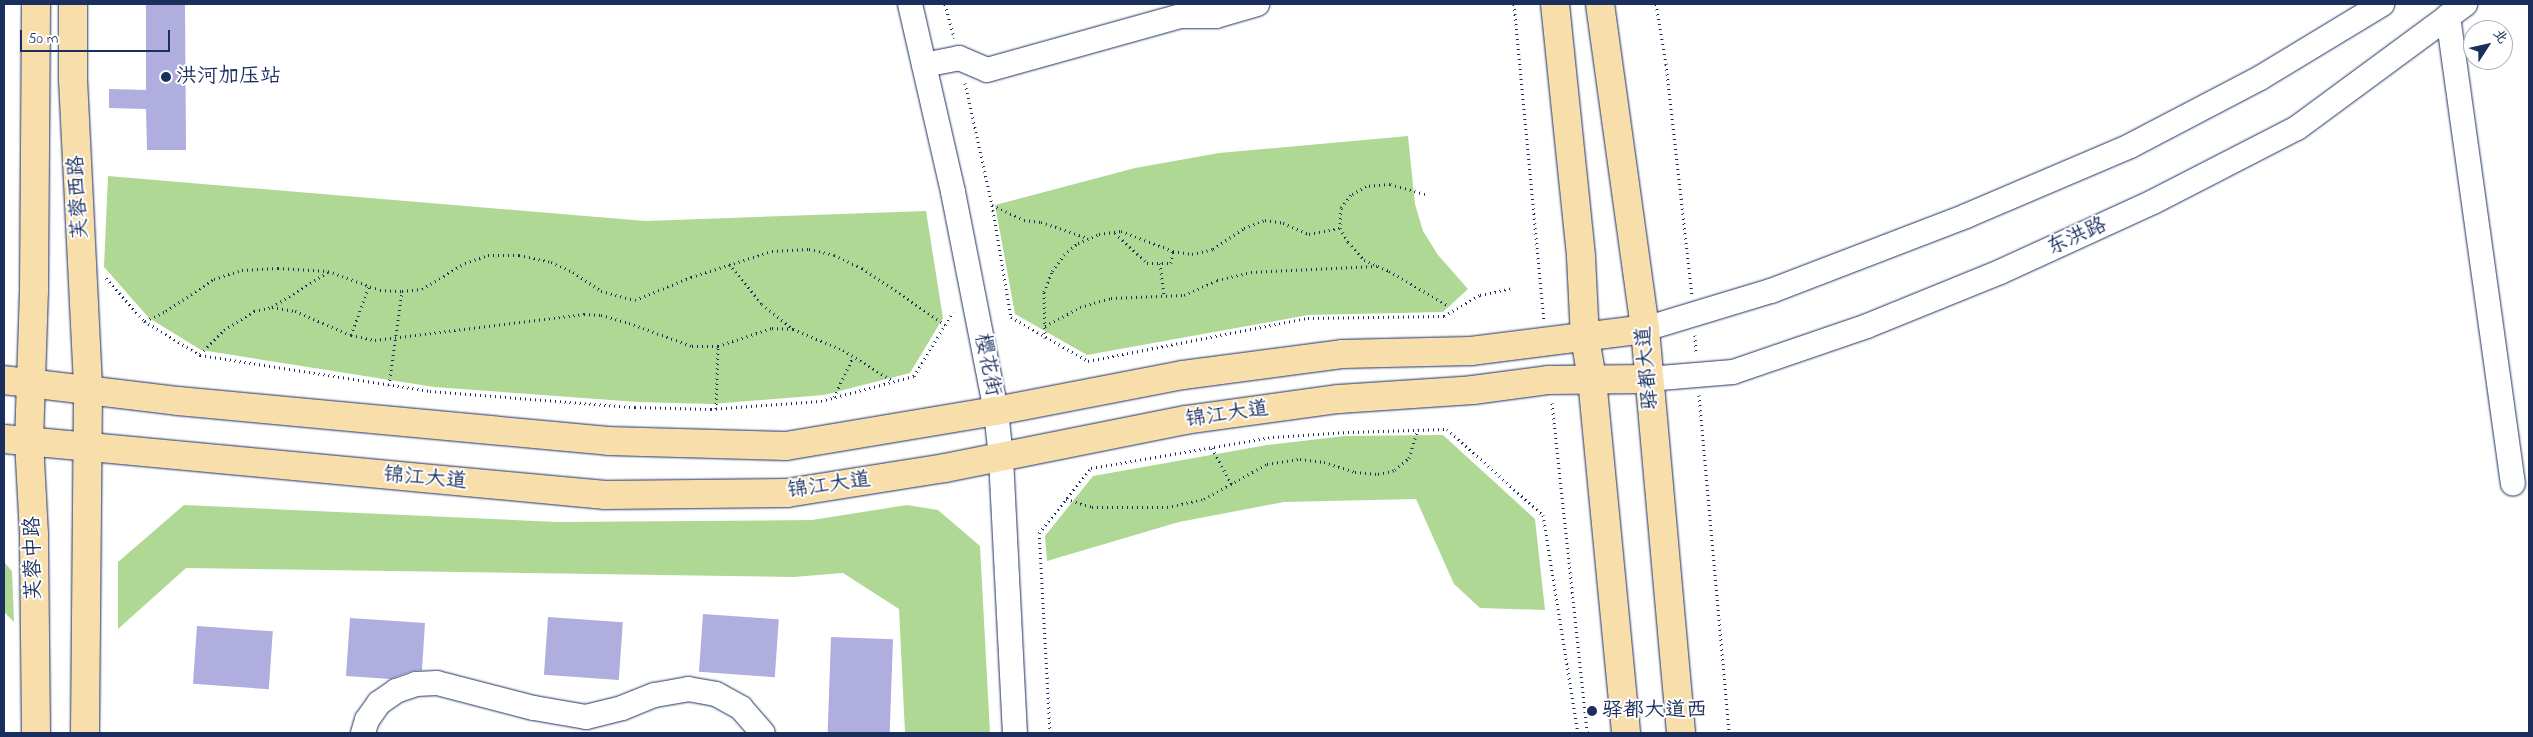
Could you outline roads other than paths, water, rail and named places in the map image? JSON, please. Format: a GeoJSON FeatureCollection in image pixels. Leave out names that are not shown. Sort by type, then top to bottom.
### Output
{"type":"FeatureCollection","features":[{"type":"Feature","properties":{"kind":"main road","name":"芙蓉西路"},"geometry":{"type":"LineString","coordinates":[[32,383],[36,4]]}},
{"type":"Feature","properties":{"kind":"main road","name":"芙蓉西路"},"geometry":{"type":"LineString","coordinates":[[72,4],[73,88],[88,390]]}},
{"type":"Feature","properties":{"kind":"main road"},"geometry":{"type":"LineString","coordinates":[[1555,4],[1581,257],[1585,338],[1592,379],[1626,733]]}},
{"type":"Feature","properties":{"kind":"main road","name":"驿都大道"},"geometry":{"type":"LineString","coordinates":[[1600,4],[1645,329],[1681,733]]}},
{"type":"Feature","properties":{"kind":"main road"},"geometry":{"type":"LineString","coordinates":[[4,380],[178,401],[608,441],[786,446],[996,412],[1184,375],[1342,354],[1471,351],[1645,329]]}},
{"type":"Feature","properties":{"kind":"main road","name":"锦江大道"},"geometry":{"type":"LineString","coordinates":[[16,440],[605,495],[787,493],[1001,458],[1185,420],[1339,399],[1473,390],[1549,380],[1648,379]]}},
{"type":"Feature","properties":{"kind":"main road","name":"芙蓉中路"},"geometry":{"type":"LineString","coordinates":[[32,383],[16,440],[34,534],[36,733]]}},
{"type":"Feature","properties":{"kind":"main road"},"geometry":{"type":"LineString","coordinates":[[85,733],[88,390]]}},
{"type":"Feature","properties":{"kind":"street","name":"樱花街"},"geometry":{"type":"LineString","coordinates":[[910,4],[953,192],[996,412],[1001,458],[1015,733]]}},
{"type":"Feature","properties":{"kind":"street"},"geometry":{"type":"LineString","coordinates":[[924,65],[959,58],[987,70],[1181,16],[1216,16],[1257,4]]}},
{"type":"Feature","properties":{"kind":"street"},"geometry":{"type":"LineString","coordinates":[[1645,329],[1771,290],[1966,216],[2130,146],[2260,78],[2382,4]]}},
{"type":"Feature","properties":{"kind":"street"},"geometry":{"type":"LineString","coordinates":[[2457,10],[2513,483]]}},
{"type":"Feature","properties":{"kind":"street","name":"东洪路"},"geometry":{"type":"LineString","coordinates":[[1648,379],[1733,372],[1867,326],[2045,251],[2153,202],[2297,128],[2457,10]]}},
{"type":"Feature","properties":{"kind":"street"},"geometry":{"type":"LineString","coordinates":[[363,733],[367,720],[379,703],[396,690],[416,684],[437,683],[534,708],[586,717],[622,708],[655,695],[688,690],[716,694],[741,708],[763,733]]}},
{"type":"Feature","properties":{"kind":"place","name":"洪河加压站"},"geometry":{"type":"Point","coordinates":[166,77]}},
{"type":"Feature","properties":{"kind":"place","name":"驿都大道西"},"geometry":{"type":"Point","coordinates":[1592,711]}}]}
